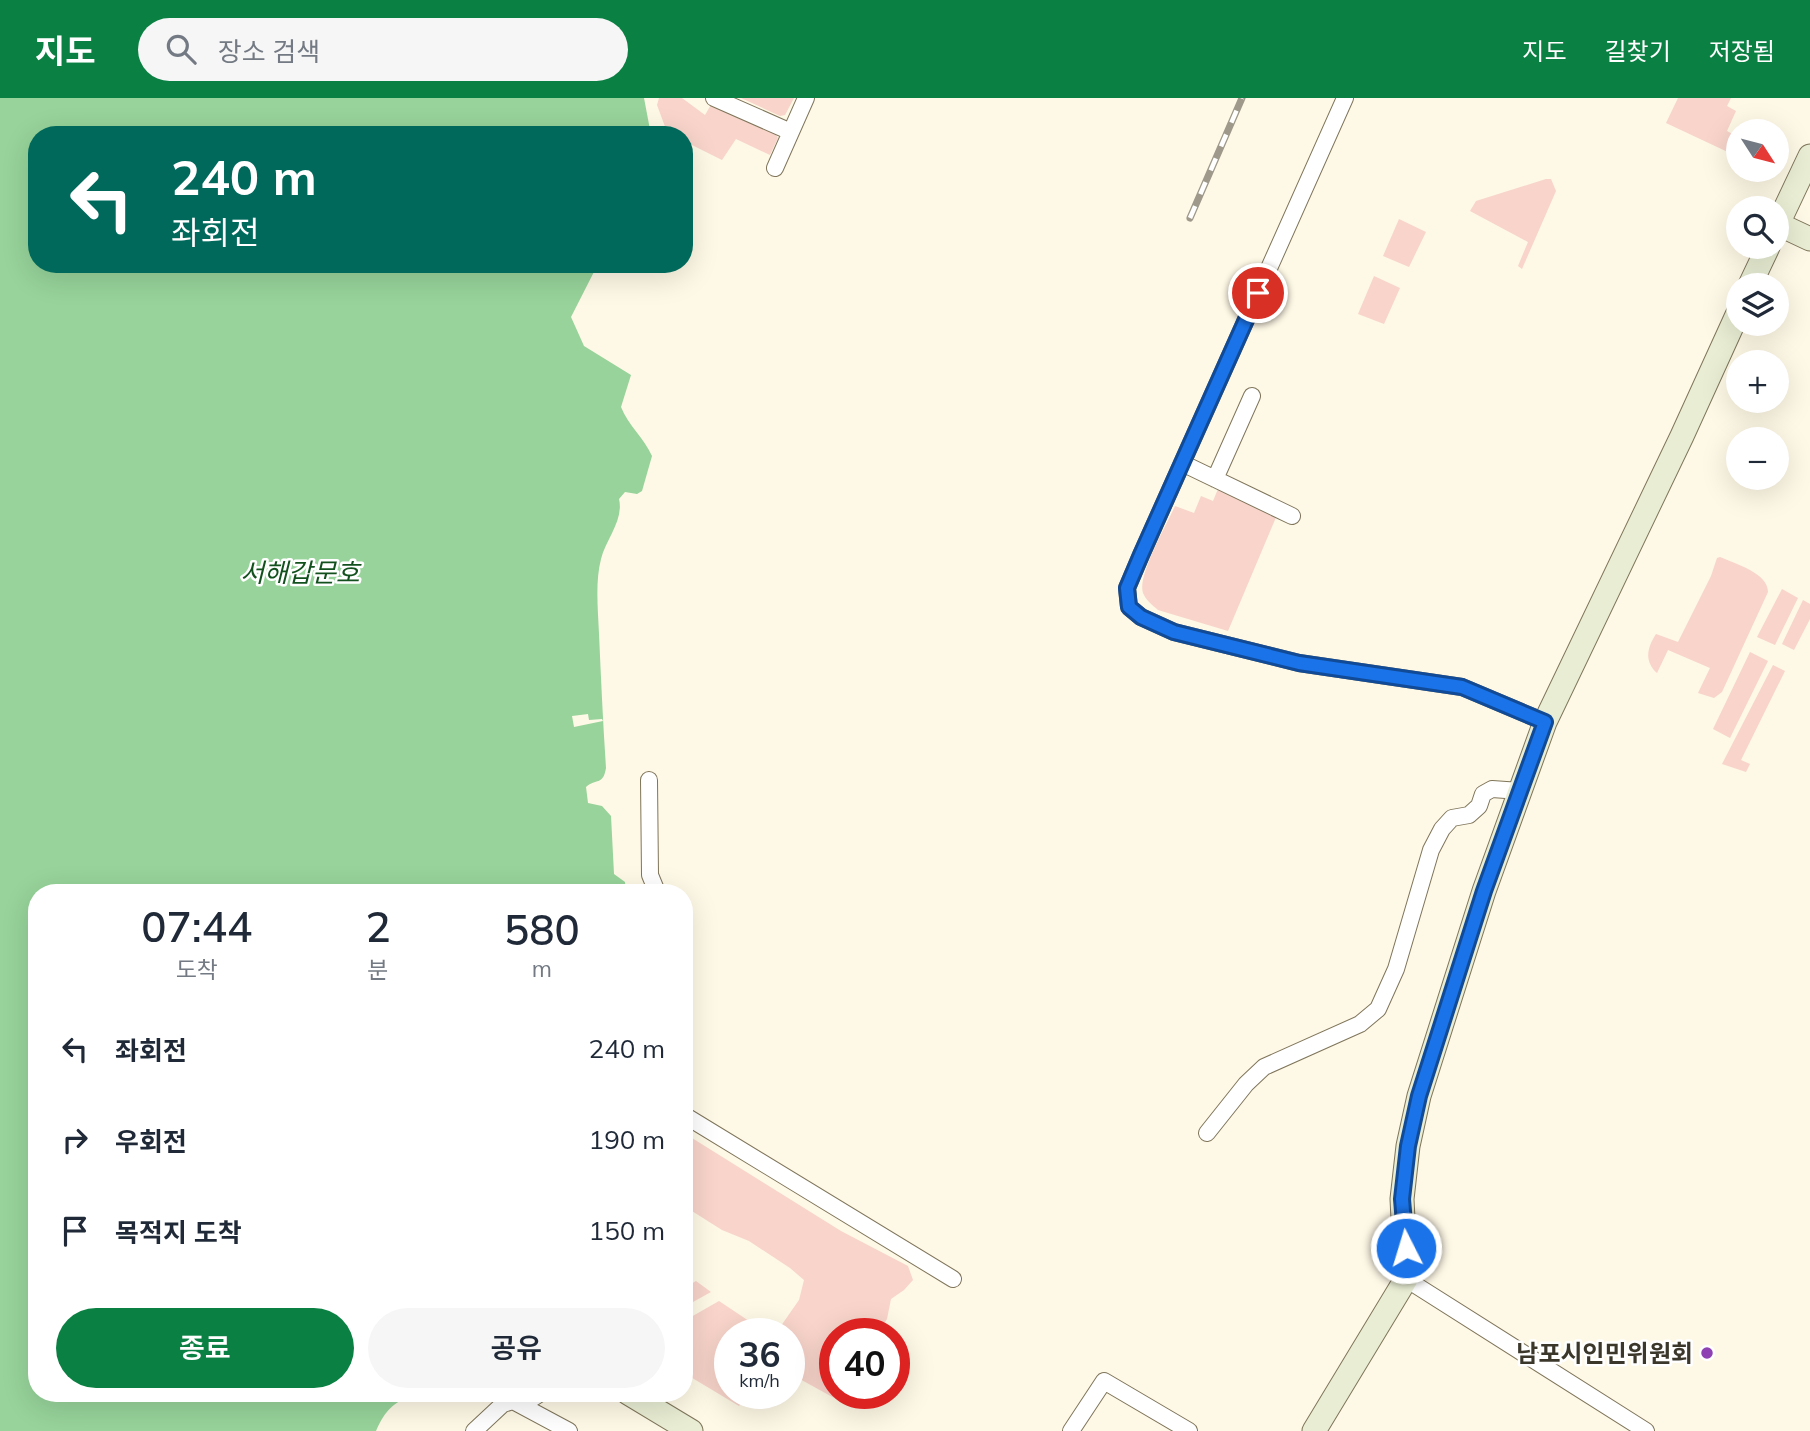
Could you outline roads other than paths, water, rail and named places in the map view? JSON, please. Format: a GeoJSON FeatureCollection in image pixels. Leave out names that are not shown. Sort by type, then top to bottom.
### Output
{"type":"FeatureCollection","features":[{"type":"Feature","properties":{"kind":"street"},"geometry":{"type":"LineString","coordinates":[[714,98],[791,132]]}},
{"type":"Feature","properties":{"kind":"street"},"geometry":{"type":"LineString","coordinates":[[775,168],[806,98]]}},
{"type":"Feature","properties":{"kind":"street"},"geometry":{"type":"LineString","coordinates":[[1345,98],[1127,588],[1129,607],[1141,617],[1174,632],[1299,663],[1462,687],[1545,722]]}},
{"type":"Feature","properties":{"kind":"street"},"geometry":{"type":"LineString","coordinates":[[1789,201],[1810,156]]}},
{"type":"Feature","properties":{"kind":"street"},"geometry":{"type":"LineString","coordinates":[[1789,231],[1810,239]]}},
{"type":"Feature","properties":{"kind":"street"},"geometry":{"type":"LineString","coordinates":[[1314,1431],[1406,1279],[1402,1199],[1408,1146],[1419,1096],[1484,891],[1545,722],[1728,336]]}},
{"type":"Feature","properties":{"kind":"street"},"geometry":{"type":"LineString","coordinates":[[1215,479],[1252,396]]}},
{"type":"Feature","properties":{"kind":"street"},"geometry":{"type":"LineString","coordinates":[[1182,464],[1292,516]]}},
{"type":"Feature","properties":{"kind":"street"},"geometry":{"type":"LineString","coordinates":[[649,780],[650,875],[654,884]]}},
{"type":"Feature","properties":{"kind":"street"},"geometry":{"type":"LineString","coordinates":[[1207,1133],[1246,1084],[1264,1067],[1360,1024],[1378,1009],[1396,970],[1431,850],[1442,829],[1452,818],[1469,815],[1479,806],[1483,794],[1492,789],[1520,791]]}},
{"type":"Feature","properties":{"kind":"street"},"geometry":{"type":"LineString","coordinates":[[693,1120],[953,1279]]}},
{"type":"Feature","properties":{"kind":"street"},"geometry":{"type":"LineString","coordinates":[[1406,1279],[1646,1431]]}},
{"type":"Feature","properties":{"kind":"street"},"geometry":{"type":"LineString","coordinates":[[1071,1431],[1104,1381],[1189,1431]]}},
{"type":"Feature","properties":{"kind":"street"},"geometry":{"type":"LineString","coordinates":[[474,1431],[503,1404],[510,1402]]}},
{"type":"Feature","properties":{"kind":"street"},"geometry":{"type":"LineString","coordinates":[[515,1402],[569,1431]]}},
{"type":"Feature","properties":{"kind":"street"},"geometry":{"type":"LineString","coordinates":[[522,1405],[527,1402]]}},
{"type":"Feature","properties":{"kind":"street"},"geometry":{"type":"LineString","coordinates":[[643,1402],[691,1431]]}},
{"type":"Feature","properties":{"kind":"water","name":"서해갑문호"},"geometry":{"type":"Polygon","coordinates":[[[0,98],[644,98],[649,126],[28,126],[28,273],[593,273],[571,317],[584,346],[631,375],[621,407],[652,456],[642,491],[637,494],[625,492],[619,499],[619,514],[603,552],[597,587],[606,768],[601,780],[586,787],[588,803],[602,806],[611,816],[614,874],[625,884],[28,884],[28,1402],[399,1402],[390,1408],[376,1431],[0,1431],[0,98]]]}},
{"type":"Feature","properties":{"kind":"railway"},"geometry":{"type":"LineString","coordinates":[[1190,218],[1242,98]]}},
{"type":"Feature","properties":{"kind":"place","name":"남포시인민위원회"},"geometry":{"type":"Point","coordinates":[1707,1353]}}]}
